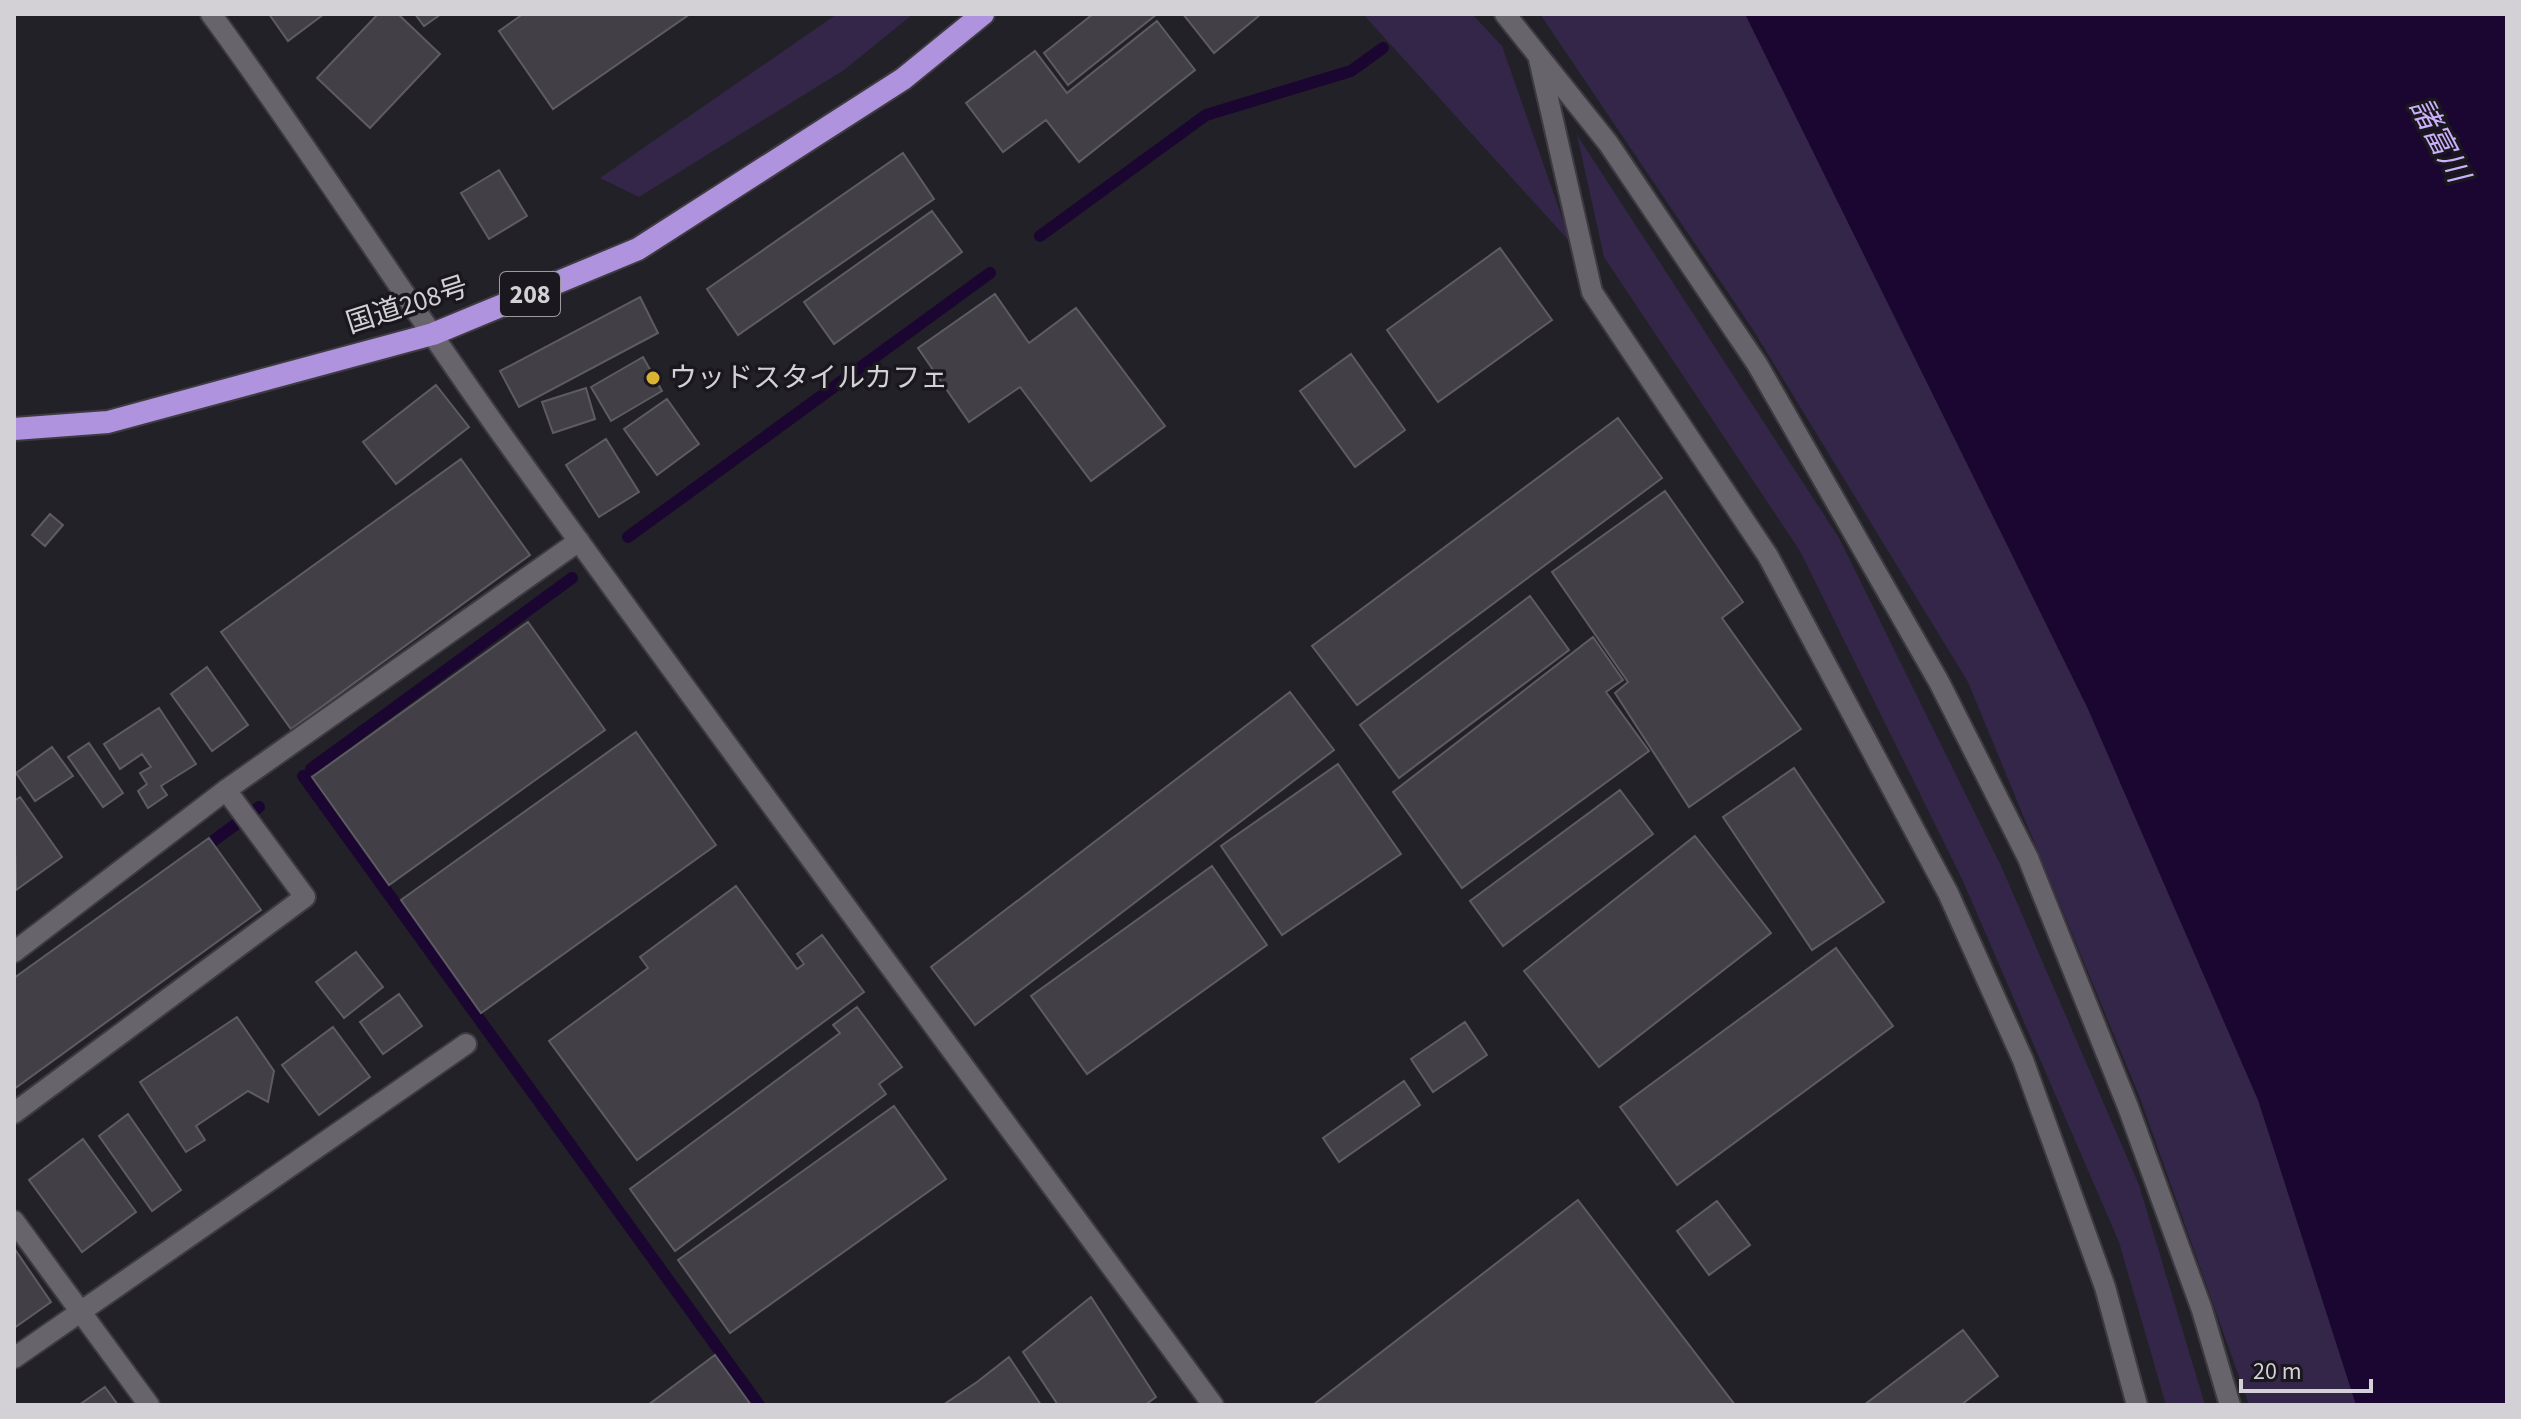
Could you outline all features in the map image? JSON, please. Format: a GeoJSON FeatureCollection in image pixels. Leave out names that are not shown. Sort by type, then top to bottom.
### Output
{"type":"FeatureCollection","features":[{"type":"Feature","properties":{"kind":"highway","name":"国道208号"},"geometry":{"type":"LineString","coordinates":[[14,429],[108,422],[433,334],[638,249],[903,79],[983,14]]}},
{"type":"Feature","properties":{"kind":"street"},"geometry":{"type":"LineString","coordinates":[[211,14],[579,541],[1213,1405]]}},
{"type":"Feature","properties":{"kind":"street"},"geometry":{"type":"LineString","coordinates":[[1505,14],[1608,143],[1757,364],[1939,682],[2040,887],[2128,1107],[2202,1310],[2230,1405]]}},
{"type":"Feature","properties":{"kind":"street"},"geometry":{"type":"LineString","coordinates":[[1537,52],[1592,292],[1768,556],[1948,893],[2023,1060],[2105,1287],[2137,1405]]}},
{"type":"Feature","properties":{"kind":"street"},"geometry":{"type":"LineString","coordinates":[[14,952],[226,790],[579,541]]}},
{"type":"Feature","properties":{"kind":"street"},"geometry":{"type":"LineString","coordinates":[[14,1113],[305,897],[226,790]]}},
{"type":"Feature","properties":{"kind":"street"},"geometry":{"type":"LineString","coordinates":[[14,1358],[466,1044]]}},
{"type":"Feature","properties":{"kind":"street"},"geometry":{"type":"LineString","coordinates":[[14,1221],[149,1405]]}},
{"type":"Feature","properties":{"kind":"shaded area"},"geometry":{"type":"Polygon","coordinates":[[[837,14],[913,14],[844,70],[639,197],[600,178],[837,14]]]}},
{"type":"Feature","properties":{"kind":"shaded area"},"geometry":{"type":"Polygon","coordinates":[[[1363,14],[1472,14],[1502,46],[1571,243],[1363,14]]]}},
{"type":"Feature","properties":{"kind":"shaded area"},"geometry":{"type":"Polygon","coordinates":[[[1540,14],[1802,14],[2443,1405],[2249,1405],[2140,1098],[1968,682],[1752,328],[1540,14]]]}},
{"type":"Feature","properties":{"kind":"shaded area"},"geometry":{"type":"Polygon","coordinates":[[[1577,135],[1839,538],[2002,868],[2139,1185],[2205,1405],[2166,1405],[2119,1242],[1963,881],[1800,551],[1604,257],[1577,135]]]}},
{"type":"Feature","properties":{"kind":"water","name":"諸富川"},"geometry":{"type":"Polygon","coordinates":[[[1745,14],[2507,14],[2507,1405],[2356,1405],[2258,1100],[2088,709],[1745,14]]]}},
{"type":"Feature","properties":{"kind":"building"},"geometry":{"type":"Polygon","coordinates":[[[269,14],[324,14],[288,41],[269,14]]]}},
{"type":"Feature","properties":{"kind":"building"},"geometry":{"type":"Polygon","coordinates":[[[378,14],[398,14],[440,54],[370,128],[317,78],[378,14]]]}},
{"type":"Feature","properties":{"kind":"building"},"geometry":{"type":"Polygon","coordinates":[[[415,14],[441,14],[424,26],[415,14]]]}},
{"type":"Feature","properties":{"kind":"building"},"geometry":{"type":"Polygon","coordinates":[[[523,14],[690,14],[553,109],[499,31],[523,14]]]}},
{"type":"Feature","properties":{"kind":"building"},"geometry":{"type":"Polygon","coordinates":[[[1093,14],[1157,14],[1068,85],[1044,53],[1093,14]]]}},
{"type":"Feature","properties":{"kind":"building"},"geometry":{"type":"Polygon","coordinates":[[[1183,14],[1261,14],[1214,53],[1183,14]]]}},
{"type":"Feature","properties":{"kind":"building"},"geometry":{"type":"Polygon","coordinates":[[[1157,21],[1195,70],[1079,162],[1046,120],[1003,152],[966,103],[1035,51],[1067,93],[1157,21]]]}},
{"type":"Feature","properties":{"kind":"building"},"geometry":{"type":"Polygon","coordinates":[[[903,153],[934,199],[738,335],[707,289],[903,153]]]}},
{"type":"Feature","properties":{"kind":"building"},"geometry":{"type":"Polygon","coordinates":[[[499,170],[527,216],[489,239],[461,193],[499,170]]]}},
{"type":"Feature","properties":{"kind":"building"},"geometry":{"type":"Polygon","coordinates":[[[932,211],[962,252],[834,344],[804,302],[932,211]]]}},
{"type":"Feature","properties":{"kind":"building"},"geometry":{"type":"Polygon","coordinates":[[[1500,248],[1552,320],[1438,402],[1387,330],[1500,248]]]}},
{"type":"Feature","properties":{"kind":"building"},"geometry":{"type":"Polygon","coordinates":[[[995,294],[1029,343],[1076,308],[1165,426],[1091,481],[1020,387],[969,422],[918,348],[995,294]]]}},
{"type":"Feature","properties":{"kind":"building"},"geometry":{"type":"Polygon","coordinates":[[[640,297],[658,333],[519,407],[500,371],[640,297]]]}},
{"type":"Feature","properties":{"kind":"building"},"geometry":{"type":"Polygon","coordinates":[[[1351,354],[1405,430],[1355,467],[1300,391],[1351,354]]]}},
{"type":"Feature","properties":{"kind":"building"},"geometry":{"type":"Polygon","coordinates":[[[643,357],[662,391],[611,421],[591,387],[643,357]]]}},
{"type":"Feature","properties":{"kind":"building"},"geometry":{"type":"Polygon","coordinates":[[[436,385],[469,427],[396,484],[363,442],[436,385]]]}},
{"type":"Feature","properties":{"kind":"building"},"geometry":{"type":"Polygon","coordinates":[[[586,388],[595,419],[553,433],[542,402],[586,388]]]}},
{"type":"Feature","properties":{"kind":"building"},"geometry":{"type":"Polygon","coordinates":[[[667,399],[699,444],[657,475],[624,429],[667,399]]]}},
{"type":"Feature","properties":{"kind":"building"},"geometry":{"type":"Polygon","coordinates":[[[1618,418],[1662,478],[1357,705],[1312,646],[1618,418]]]}},
{"type":"Feature","properties":{"kind":"building"},"geometry":{"type":"Polygon","coordinates":[[[606,439],[639,492],[599,517],[566,465],[606,439]]]}},
{"type":"Feature","properties":{"kind":"building"},"geometry":{"type":"Polygon","coordinates":[[[461,459],[530,555],[291,729],[221,632],[461,459]]]}},
{"type":"Feature","properties":{"kind":"building"},"geometry":{"type":"Polygon","coordinates":[[[1665,491],[1743,602],[1722,618],[1801,729],[1689,807],[1615,693],[1628,682],[1552,572],[1665,491]]]}},
{"type":"Feature","properties":{"kind":"building"},"geometry":{"type":"Polygon","coordinates":[[[50,514],[63,525],[45,546],[32,535],[50,514]]]}},
{"type":"Feature","properties":{"kind":"building"},"geometry":{"type":"Polygon","coordinates":[[[1530,596],[1569,650],[1399,778],[1360,725],[1530,596]]]}},
{"type":"Feature","properties":{"kind":"building"},"geometry":{"type":"Polygon","coordinates":[[[528,622],[605,730],[389,885],[312,777],[528,622]]]}},
{"type":"Feature","properties":{"kind":"building"},"geometry":{"type":"Polygon","coordinates":[[[1593,637],[1623,680],[1606,692],[1649,751],[1462,888],[1393,792],[1593,637]]]}},
{"type":"Feature","properties":{"kind":"building"},"geometry":{"type":"Polygon","coordinates":[[[207,667],[248,725],[212,751],[171,694],[207,667]]]}},
{"type":"Feature","properties":{"kind":"building"},"geometry":{"type":"Polygon","coordinates":[[[1290,692],[1334,750],[975,1025],[931,967],[1290,692]]]}},
{"type":"Feature","properties":{"kind":"building"},"geometry":{"type":"Polygon","coordinates":[[[159,708],[196,764],[161,786],[167,795],[148,808],[138,791],[147,784],[140,773],[151,767],[142,754],[120,769],[104,744],[159,708]]]}},
{"type":"Feature","properties":{"kind":"building"},"geometry":{"type":"Polygon","coordinates":[[[636,732],[716,845],[481,1013],[401,900],[636,732]]]}},
{"type":"Feature","properties":{"kind":"building"},"geometry":{"type":"Polygon","coordinates":[[[89,743],[123,793],[103,807],[68,757],[89,743]]]}},
{"type":"Feature","properties":{"kind":"building"},"geometry":{"type":"Polygon","coordinates":[[[52,747],[73,776],[35,801],[16,773],[52,747]]]}},
{"type":"Feature","properties":{"kind":"building"},"geometry":{"type":"Polygon","coordinates":[[[1338,764],[1401,854],[1282,935],[1221,846],[1338,764]]]}},
{"type":"Feature","properties":{"kind":"building"},"geometry":{"type":"Polygon","coordinates":[[[1794,768],[1884,902],[1812,950],[1723,817],[1794,768]]]}},
{"type":"Feature","properties":{"kind":"building"},"geometry":{"type":"Polygon","coordinates":[[[1620,790],[1653,834],[1503,946],[1470,901],[1620,790]]]}},
{"type":"Feature","properties":{"kind":"building"},"geometry":{"type":"Polygon","coordinates":[[[20,797],[62,857],[16,890],[14,801],[20,797]]]}},
{"type":"Feature","properties":{"kind":"building"},"geometry":{"type":"Polygon","coordinates":[[[1695,836],[1771,933],[1599,1067],[1524,971],[1695,836]]]}},
{"type":"Feature","properties":{"kind":"building"},"geometry":{"type":"Polygon","coordinates":[[[209,838],[261,910],[14,1089],[14,978],[209,838]]]}},
{"type":"Feature","properties":{"kind":"building"},"geometry":{"type":"Polygon","coordinates":[[[1212,866],[1267,945],[1087,1074],[1031,996],[1212,866]]]}},
{"type":"Feature","properties":{"kind":"building"},"geometry":{"type":"Polygon","coordinates":[[[736,886],[797,969],[804,964],[797,954],[822,935],[864,992],[637,1160],[549,1041],[648,968],[640,957],[736,886]]]}},
{"type":"Feature","properties":{"kind":"building"},"geometry":{"type":"Polygon","coordinates":[[[1836,948],[1893,1026],[1677,1185],[1620,1107],[1836,948]]]}},
{"type":"Feature","properties":{"kind":"building"},"geometry":{"type":"Polygon","coordinates":[[[356,952],[383,987],[344,1018],[316,982],[356,952]]]}},
{"type":"Feature","properties":{"kind":"building"},"geometry":{"type":"Polygon","coordinates":[[[399,994],[422,1026],[383,1054],[360,1022],[399,994]]]}},
{"type":"Feature","properties":{"kind":"building"},"geometry":{"type":"Polygon","coordinates":[[[857,1007],[902,1067],[879,1084],[886,1094],[675,1251],[630,1189],[840,1033],[833,1025],[857,1007]]]}},
{"type":"Feature","properties":{"kind":"building"},"geometry":{"type":"Polygon","coordinates":[[[237,1017],[274,1071],[268,1102],[248,1091],[196,1126],[205,1140],[186,1152],[140,1082],[237,1017]]]}},
{"type":"Feature","properties":{"kind":"building"},"geometry":{"type":"Polygon","coordinates":[[[1465,1022],[1487,1055],[1433,1092],[1411,1059],[1465,1022]]]}},
{"type":"Feature","properties":{"kind":"building"},"geometry":{"type":"Polygon","coordinates":[[[333,1027],[370,1077],[319,1115],[282,1065],[333,1027]]]}},
{"type":"Feature","properties":{"kind":"building"},"geometry":{"type":"Polygon","coordinates":[[[1404,1081],[1420,1105],[1339,1162],[1323,1138],[1404,1081]]]}},
{"type":"Feature","properties":{"kind":"building"},"geometry":{"type":"Polygon","coordinates":[[[894,1106],[946,1179],[730,1333],[678,1260],[894,1106]]]}},
{"type":"Feature","properties":{"kind":"building"},"geometry":{"type":"Polygon","coordinates":[[[128,1114],[181,1190],[152,1211],[99,1136],[128,1114]]]}},
{"type":"Feature","properties":{"kind":"building"},"geometry":{"type":"Polygon","coordinates":[[[83,1139],[136,1212],[82,1252],[29,1180],[83,1139]]]}},
{"type":"Feature","properties":{"kind":"building"},"geometry":{"type":"Polygon","coordinates":[[[1578,1200],[1735,1405],[1313,1405],[1578,1200]]]}},
{"type":"Feature","properties":{"kind":"building"},"geometry":{"type":"Polygon","coordinates":[[[1717,1201],[1750,1245],[1709,1275],[1677,1231],[1717,1201]]]}},
{"type":"Feature","properties":{"kind":"building"},"geometry":{"type":"Polygon","coordinates":[[[14,1248],[51,1302],[14,1328],[14,1248]]]}},
{"type":"Feature","properties":{"kind":"building"},"geometry":{"type":"Polygon","coordinates":[[[1091,1297],[1156,1397],[1145,1405],[1058,1405],[1023,1352],[1091,1297]]]}},
{"type":"Feature","properties":{"kind":"building"},"geometry":{"type":"Polygon","coordinates":[[[1963,1330],[1998,1376],[1961,1405],[1864,1405],[1963,1330]]]}},
{"type":"Feature","properties":{"kind":"building"},"geometry":{"type":"Polygon","coordinates":[[[715,1355],[751,1405],[648,1405],[715,1355]]]}},
{"type":"Feature","properties":{"kind":"building"},"geometry":{"type":"Polygon","coordinates":[[[1009,1357],[1041,1405],[943,1405],[977,1382],[1009,1357]]]}},
{"type":"Feature","properties":{"kind":"building"},"geometry":{"type":"Polygon","coordinates":[[[105,1387],[118,1405],[79,1405],[105,1387]]]}},
{"type":"Feature","properties":{"kind":"waterway"},"geometry":{"type":"LineString","coordinates":[[1040,236],[1206,115],[1351,71],[1383,48]]}},
{"type":"Feature","properties":{"kind":"waterway"},"geometry":{"type":"LineString","coordinates":[[628,537],[990,273]]}},
{"type":"Feature","properties":{"kind":"waterway"},"geometry":{"type":"LineString","coordinates":[[311,769],[572,578]]}},
{"type":"Feature","properties":{"kind":"waterway"},"geometry":{"type":"LineString","coordinates":[[303,776],[759,1405]]}},
{"type":"Feature","properties":{"kind":"waterway"},"geometry":{"type":"LineString","coordinates":[[201,850],[259,807]]}},
{"type":"Feature","properties":{"kind":"place","name":"ウッドスタイルカフェ"},"geometry":{"type":"Point","coordinates":[653,378]}}]}
